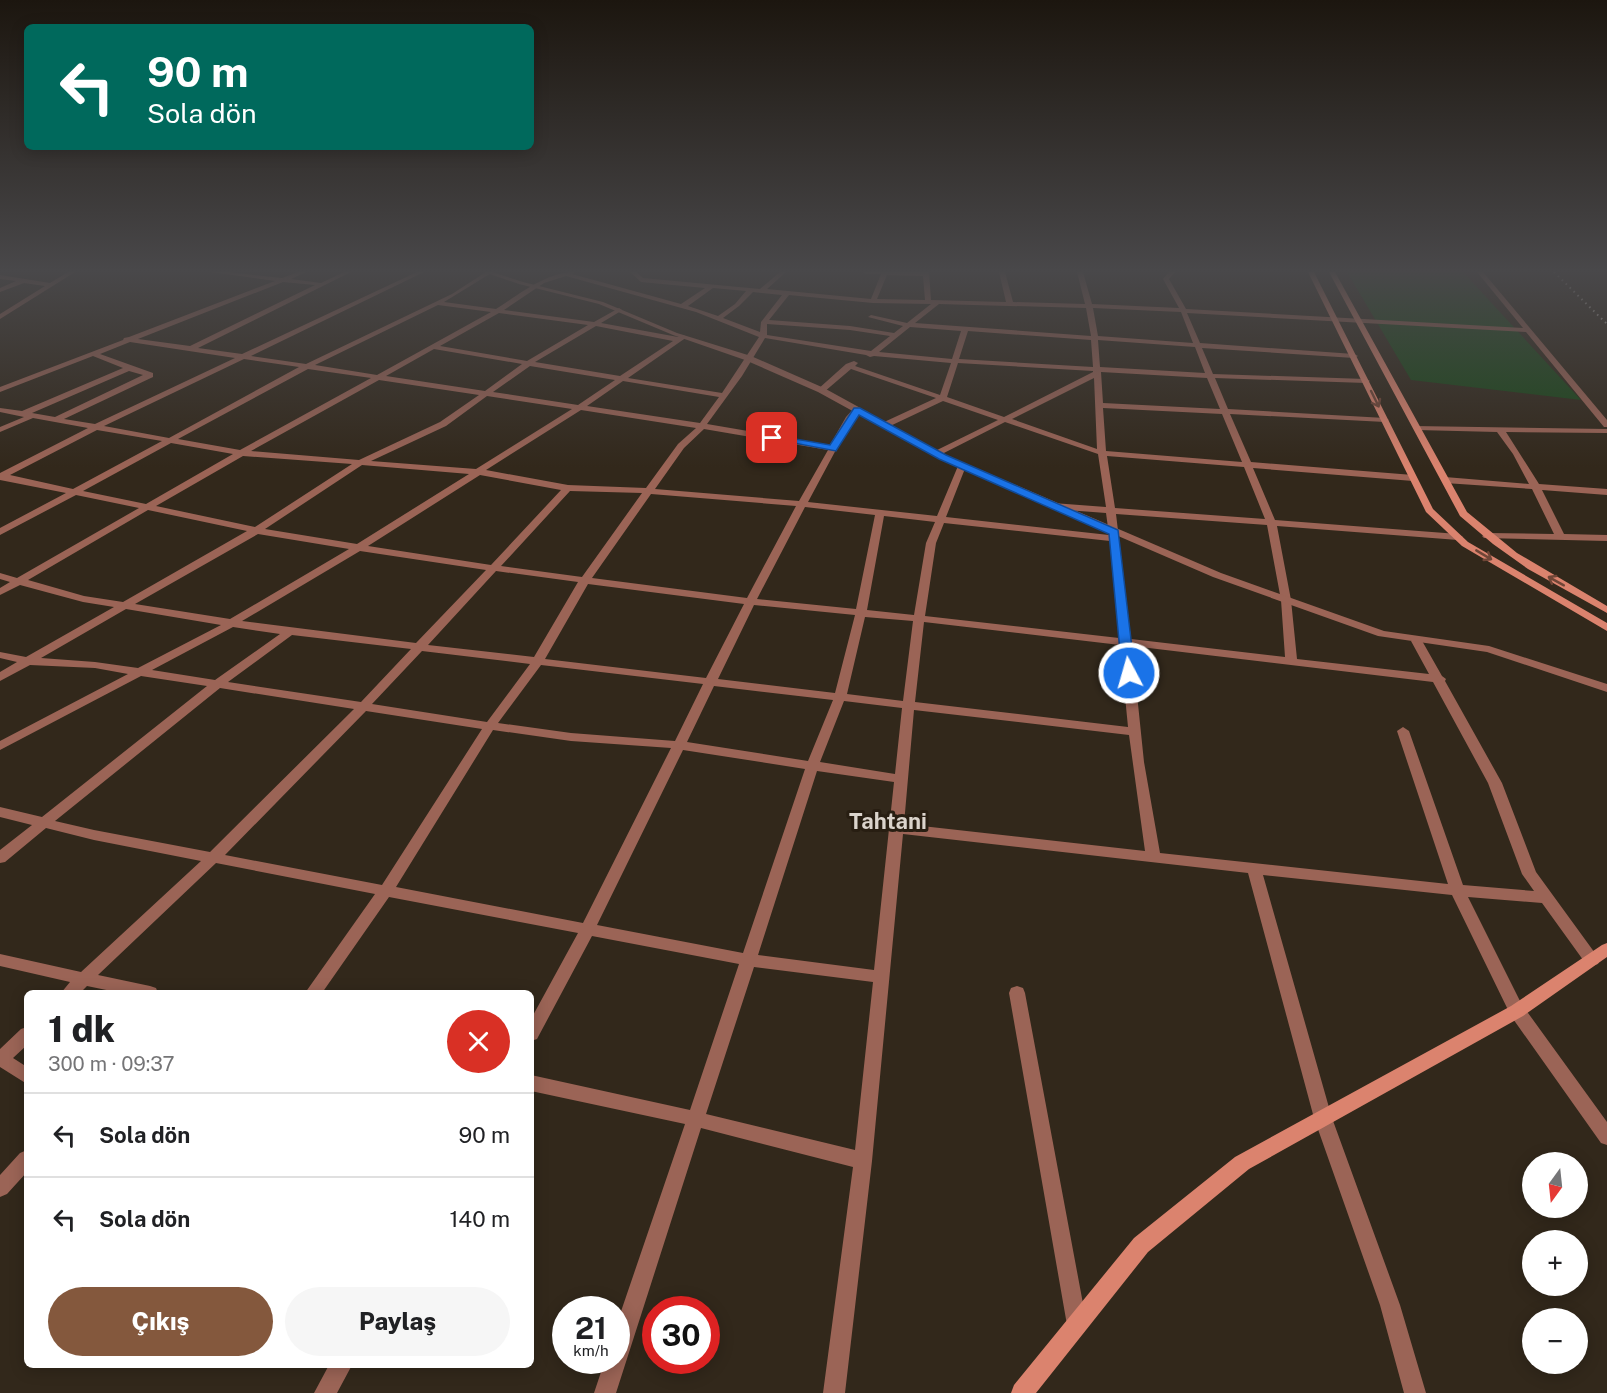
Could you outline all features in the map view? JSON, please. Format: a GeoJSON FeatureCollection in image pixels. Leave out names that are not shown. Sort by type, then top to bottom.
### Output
{"type":"FeatureCollection","features":[{"type":"Feature","properties":{"kind":"main road"},"geometry":{"type":"LineString","coordinates":[[1345,337],[1429,510],[1458,537],[1607,628]]}},
{"type":"Feature","properties":{"kind":"main road"},"geometry":{"type":"LineString","coordinates":[[1368,337],[1463,514],[1519,561],[1607,610]]}},
{"type":"Feature","properties":{"kind":"main road"},"geometry":{"type":"LineString","coordinates":[[1022,1393],[1141,1245],[1242,1163],[1517,1011],[1600,954]]}},
{"type":"Feature","properties":{"kind":"street"},"geometry":{"type":"LineString","coordinates":[[0,390],[131,337]]}},
{"type":"Feature","properties":{"kind":"street"},"geometry":{"type":"LineString","coordinates":[[190,350],[216,337]]}},
{"type":"Feature","properties":{"kind":"street"},"geometry":{"type":"LineString","coordinates":[[0,477],[96,427],[288,337]]}},
{"type":"Feature","properties":{"kind":"street"},"geometry":{"type":"LineString","coordinates":[[0,532],[306,367],[367,337]]}},
{"type":"Feature","properties":{"kind":"street"},"geometry":{"type":"LineString","coordinates":[[0,592],[241,453],[450,337]]}},
{"type":"Feature","properties":{"kind":"street"},"geometry":{"type":"LineString","coordinates":[[0,676],[126,607],[257,530],[363,461],[443,424],[530,362],[573,337]]}},
{"type":"Feature","properties":{"kind":"street"},"geometry":{"type":"LineString","coordinates":[[676,337],[748,358],[820,390],[936,454],[1115,536],[1217,575],[1382,634],[1489,650],[1607,688]]}},
{"type":"Feature","properties":{"kind":"street"},"geometry":{"type":"LineString","coordinates":[[314,990],[387,890],[490,726],[538,661],[585,580],[681,446],[702,426],[724,396],[762,337]]}},
{"type":"Feature","properties":{"kind":"street"},"geometry":{"type":"LineString","coordinates":[[767,337],[807,346],[955,361],[1097,371],[1366,381]]}},
{"type":"Feature","properties":{"kind":"street"},"geometry":{"type":"LineString","coordinates":[[820,390],[849,366],[872,354],[893,337]]}},
{"type":"Feature","properties":{"kind":"street"},"geometry":{"type":"LineString","coordinates":[[885,425],[943,398],[963,337]]}},
{"type":"Feature","properties":{"kind":"street"},"geometry":{"type":"LineString","coordinates":[[1094,337],[1354,356]]}},
{"type":"Feature","properties":{"kind":"street"},"geometry":{"type":"LineString","coordinates":[[1094,337],[1102,453],[1115,536],[1135,732],[1153,856]]}},
{"type":"Feature","properties":{"kind":"street"},"geometry":{"type":"LineString","coordinates":[[1194,337],[1271,522],[1286,600],[1291,662]]}},
{"type":"Feature","properties":{"kind":"street"},"geometry":{"type":"LineString","coordinates":[[1534,337],[1607,426]]}},
{"type":"Feature","properties":{"kind":"street"},"geometry":{"type":"LineString","coordinates":[[0,747],[230,624],[359,548],[579,408],[682,338]]}},
{"type":"Feature","properties":{"kind":"street"},"geometry":{"type":"LineString","coordinates":[[126,339],[702,426],[832,448]]}},
{"type":"Feature","properties":{"kind":"street"},"geometry":{"type":"LineString","coordinates":[[432,347],[724,396]]}},
{"type":"Feature","properties":{"kind":"street"},"geometry":{"type":"LineString","coordinates":[[56,420],[150,375],[92,353]]}},
{"type":"Feature","properties":{"kind":"street"},"geometry":{"type":"LineString","coordinates":[[849,366],[1102,453],[1413,478]]}},
{"type":"Feature","properties":{"kind":"street"},"geometry":{"type":"LineString","coordinates":[[0,430],[129,368]]}},
{"type":"Feature","properties":{"kind":"street"},"geometry":{"type":"LineString","coordinates":[[936,454],[1097,371]]}},
{"type":"Feature","properties":{"kind":"street"},"geometry":{"type":"LineString","coordinates":[[1099,405],[1385,420]]}},
{"type":"Feature","properties":{"kind":"street"},"geometry":{"type":"LineString","coordinates":[[0,410],[241,453],[480,472],[568,488],[649,491],[802,504],[940,520],[1115,536]]}},
{"type":"Feature","properties":{"kind":"street"},"geometry":{"type":"LineString","coordinates":[[534,1029],[590,928],[711,681],[802,504],[832,448],[857,410]]}},
{"type":"Feature","properties":{"kind":"street"},"geometry":{"type":"LineString","coordinates":[[1417,428],[1607,431]]}},
{"type":"Feature","properties":{"kind":"street"},"geometry":{"type":"LineString","coordinates":[[1499,429],[1511,444],[1536,486],[1560,537]]}},
{"type":"Feature","properties":{"kind":"street"},"geometry":{"type":"LineString","coordinates":[[834,1393],[863,1161],[900,779],[920,618],[931,543],[962,466]]}},
{"type":"Feature","properties":{"kind":"street"},"geometry":{"type":"LineString","coordinates":[[0,477],[257,530],[495,568],[751,602],[920,618],[1440,679]]}},
{"type":"Feature","properties":{"kind":"street"},"geometry":{"type":"LineString","coordinates":[[1445,480],[1607,492]]}},
{"type":"Feature","properties":{"kind":"street"},"geometry":{"type":"LineString","coordinates":[[72,990],[214,857],[363,707],[568,488]]}},
{"type":"Feature","properties":{"kind":"street"},"geometry":{"type":"LineString","coordinates":[[1053,506],[1458,537]]}},
{"type":"Feature","properties":{"kind":"street"},"geometry":{"type":"LineString","coordinates":[[630,1318],[813,764],[840,697],[861,612],[879,513]]}},
{"type":"Feature","properties":{"kind":"street"},"geometry":{"type":"LineString","coordinates":[[1487,536],[1607,538]]}},
{"type":"Feature","properties":{"kind":"street"},"geometry":{"type":"LineString","coordinates":[[0,576],[83,600],[230,624],[1135,732]]}},
{"type":"Feature","properties":{"kind":"street"},"geometry":{"type":"LineString","coordinates":[[0,858],[42,822],[216,685],[290,632]]}},
{"type":"Feature","properties":{"kind":"street"},"geometry":{"type":"LineString","coordinates":[[1417,641],[1440,679],[1495,783],[1529,874],[1546,898],[1600,954]]}},
{"type":"Feature","properties":{"kind":"street"},"geometry":{"type":"LineString","coordinates":[[0,655],[26,661],[95,665],[571,737],[679,745],[900,779]]}},
{"type":"Feature","properties":{"kind":"street"},"geometry":{"type":"LineString","coordinates":[[1403,731],[1457,890],[1517,1011],[1607,1137]]}},
{"type":"Feature","properties":{"kind":"street"},"geometry":{"type":"LineString","coordinates":[[0,812],[214,857],[748,960],[881,977]]}},
{"type":"Feature","properties":{"kind":"street"},"geometry":{"type":"LineString","coordinates":[[895,828],[1546,898]]}},
{"type":"Feature","properties":{"kind":"street"},"geometry":{"type":"LineString","coordinates":[[1254,868],[1323,1118],[1390,1305],[1415,1393]]}},
{"type":"Feature","properties":{"kind":"street"},"geometry":{"type":"LineString","coordinates":[[0,960],[136,990]]}},
{"type":"Feature","properties":{"kind":"street"},"geometry":{"type":"LineString","coordinates":[[1017,993],[1077,1327]]}},
{"type":"Feature","properties":{"kind":"street"},"geometry":{"type":"LineString","coordinates":[[24,1037],[0,1059],[24,1075]]}},
{"type":"Feature","properties":{"kind":"street"},"geometry":{"type":"LineString","coordinates":[[534,1084],[696,1119],[863,1161]]}},
{"type":"Feature","properties":{"kind":"street"},"geometry":{"type":"LineString","coordinates":[[0,1188],[24,1162]]}},
{"type":"Feature","properties":{"kind":"street"},"geometry":{"type":"LineString","coordinates":[[325,1393],[339,1368]]}},
{"type":"Feature","properties":{"kind":"street"},"geometry":{"type":"LineString","coordinates":[[605,1393],[611,1374]]}},
{"type":"Feature","properties":{"kind":"green space"},"geometry":{"type":"Polygon","coordinates":[[[1386,337],[1523,337],[1581,400],[1411,380],[1386,337]]]}},
{"type":"Feature","properties":{"kind":"district","name":"Tahtani"},"geometry":{"type":"Point","coordinates":[888,821]}},
{"type":"Feature","properties":{"kind":"route"},"geometry":{"type":"LineString","coordinates":[[772,438],[832,448],[850,417],[857,410],[943,457],[1114,532],[1129,673]]}}]}
